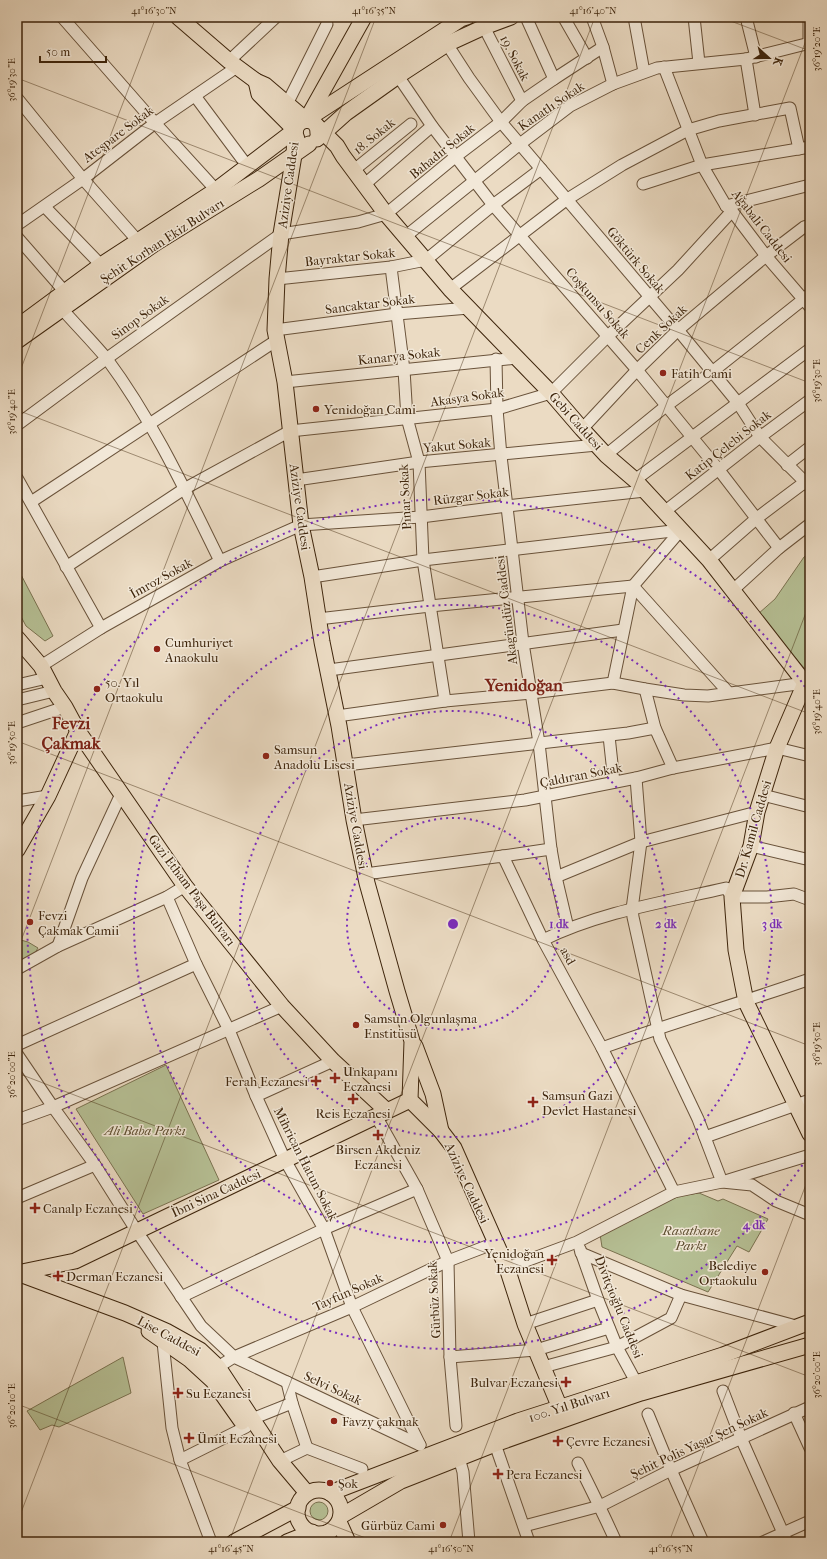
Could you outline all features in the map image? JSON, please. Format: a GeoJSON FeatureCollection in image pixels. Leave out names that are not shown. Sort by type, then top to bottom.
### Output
{"type":"FeatureCollection","features":[{"type":"Feature","properties":{"kind":"main road","name":"Gebi Caddesi"},"geometry":{"type":"LineString","coordinates":[[178,17],[233,64],[256,81],[265,85],[287,104],[310,133]]}},
{"type":"Feature","properties":{"kind":"main road"},"geometry":{"type":"LineString","coordinates":[[310,133],[364,17]]}},
{"type":"Feature","properties":{"kind":"main road","name":"Şehit Korhan Ekiz Bulvarı"},"geometry":{"type":"LineString","coordinates":[[17,327],[102,265],[216,190],[248,167],[346,113],[398,76],[447,44],[484,27],[511,17]]}},
{"type":"Feature","properties":{"kind":"main road","name":"Şehit Korhan Ekiz Bulvarı"},"geometry":{"type":"LineString","coordinates":[[17,341],[154,244],[294,155],[310,133],[463,18]]}},
{"type":"Feature","properties":{"kind":"main road","name":"Gebi Caddesi"},"geometry":{"type":"LineString","coordinates":[[256,81],[259,94],[324,142],[335,152],[343,156],[386,214],[450,289],[551,393],[602,450],[640,486],[709,560],[732,591],[808,684]]}},
{"type":"Feature","properties":{"kind":"main road","name":"Aziziye Caddesi"},"geometry":{"type":"LineString","coordinates":[[294,155],[281,234],[277,278],[276,335],[285,382],[301,525],[312,577],[318,620],[329,670],[354,820],[365,874],[412,1041],[410,1100],[442,1131],[454,1148],[507,1268],[525,1324],[560,1408]]}},
{"type":"Feature","properties":{"kind":"main road","name":"Gazi Etham Paşa Bulvarı"},"geometry":{"type":"LineString","coordinates":[[17,625],[20,645],[47,678],[78,731],[185,886],[282,1006],[382,1113]]}},
{"type":"Feature","properties":{"kind":"main road","name":"Dr. Kamil Caddesi"},"geometry":{"type":"LineString","coordinates":[[808,684],[777,748],[757,812],[751,846],[732,898],[736,950],[746,1002],[803,1102],[810,1134]]}},
{"type":"Feature","properties":{"kind":"main road"},"geometry":{"type":"LineString","coordinates":[[17,850],[48,796],[78,731]]}},
{"type":"Feature","properties":{"kind":"main road"},"geometry":{"type":"LineString","coordinates":[[412,1041],[433,1094],[442,1131]]}},
{"type":"Feature","properties":{"kind":"main road","name":"İbni Sina Caddesi"},"geometry":{"type":"LineString","coordinates":[[17,1273],[75,1261],[136,1230],[410,1100]]}},
{"type":"Feature","properties":{"kind":"main road","name":"Lise Caddesi"},"geometry":{"type":"LineString","coordinates":[[17,1273],[125,1313],[166,1331],[200,1350],[218,1367],[249,1423],[302,1501]]}},
{"type":"Feature","properties":{"kind":"main road","name":"Lise Caddesi"},"geometry":{"type":"LineString","coordinates":[[17,1281],[52,1295],[119,1317],[146,1330],[189,1359],[212,1381],[280,1461],[302,1501]]}},
{"type":"Feature","properties":{"kind":"main road","name":"100. Yıl Bulvarı"},"geometry":{"type":"LineString","coordinates":[[330,1493],[518,1421],[723,1355],[803,1324]]}},
{"type":"Feature","properties":{"kind":"main road","name":"100. Yıl Bulvarı"},"geometry":{"type":"LineString","coordinates":[[335,1528],[401,1481],[495,1444],[641,1394],[810,1345]]}},
{"type":"Feature","properties":{"kind":"main road"},"geometry":{"type":"LineString","coordinates":[[234,1542],[321,1490],[330,1493],[339,1502],[341,1508],[335,1528]]}},
{"type":"Feature","properties":{"kind":"main road"},"geometry":{"type":"LineString","coordinates":[[302,1501],[299,1519],[302,1526],[312,1532],[321,1534],[335,1528]]}},
{"type":"Feature","properties":{"kind":"main road"},"geometry":{"type":"LineString","coordinates":[[335,1528],[348,1542]]}},
{"type":"Feature","properties":{"kind":"main road"},"geometry":{"type":"LineString","coordinates":[[287,1542],[312,1532]]}},
{"type":"Feature","properties":{"kind":"street"},"geometry":{"type":"LineString","coordinates":[[62,17],[154,123],[216,190]]}},
{"type":"Feature","properties":{"kind":"street","name":"Ateşpare Sokak"},"geometry":{"type":"LineString","coordinates":[[17,225],[45,207],[83,179],[154,123],[195,96],[233,64],[276,17]]}},
{"type":"Feature","properties":{"kind":"street"},"geometry":{"type":"LineString","coordinates":[[526,17],[554,79]]}},
{"type":"Feature","properties":{"kind":"street"},"geometry":{"type":"LineString","coordinates":[[592,17],[603,47],[613,84]]}},
{"type":"Feature","properties":{"kind":"street"},"geometry":{"type":"LineString","coordinates":[[634,17],[644,72]]}},
{"type":"Feature","properties":{"kind":"street"},"geometry":{"type":"LineString","coordinates":[[694,17],[699,63]]}},
{"type":"Feature","properties":{"kind":"street"},"geometry":{"type":"LineString","coordinates":[[746,17],[751,58],[755,115]]}},
{"type":"Feature","properties":{"kind":"street"},"geometry":{"type":"LineString","coordinates":[[809,17],[809,43]]}},
{"type":"Feature","properties":{"kind":"street"},"geometry":{"type":"LineString","coordinates":[[564,18],[586,58]]}},
{"type":"Feature","properties":{"kind":"street"},"geometry":{"type":"LineString","coordinates":[[287,104],[327,24]]}},
{"type":"Feature","properties":{"kind":"street","name":"19. Sokak"},"geometry":{"type":"LineString","coordinates":[[484,27],[522,102]]}},
{"type":"Feature","properties":{"kind":"street","name":"Kanatlı Sokak"},"geometry":{"type":"LineString","coordinates":[[406,236],[520,144],[570,106],[613,84],[644,72],[664,67],[751,58],[809,43]]}},
{"type":"Feature","properties":{"kind":"street","name":"Göktürk Sokak"},"geometry":{"type":"LineString","coordinates":[[447,44],[469,78],[501,122],[678,330],[738,403],[760,437],[807,485]]}},
{"type":"Feature","properties":{"kind":"street","name":"Bahadır Sokak"},"geometry":{"type":"LineString","coordinates":[[281,234],[358,222],[386,214],[455,156],[501,122],[522,102],[603,47]]}},
{"type":"Feature","properties":{"kind":"street","name":"Ağabali Caddesi"},"geometry":{"type":"LineString","coordinates":[[664,67],[702,165],[729,209],[766,256],[808,300]]}},
{"type":"Feature","properties":{"kind":"street","name":"Coşkunsu Sokak"},"geometry":{"type":"LineString","coordinates":[[398,76],[432,126],[492,205],[637,370],[719,470],[779,548]]}},
{"type":"Feature","properties":{"kind":"street"},"geometry":{"type":"LineString","coordinates":[[195,96],[248,167]]}},
{"type":"Feature","properties":{"kind":"street"},"geometry":{"type":"LineString","coordinates":[[17,98],[83,179],[138,241]]}},
{"type":"Feature","properties":{"kind":"street"},"geometry":{"type":"LineString","coordinates":[[450,289],[566,200],[622,165],[688,130],[719,121],[790,108],[805,148],[702,165],[643,184]]}},
{"type":"Feature","properties":{"kind":"street","name":"18. Sokak"},"geometry":{"type":"LineString","coordinates":[[354,170],[411,124]]}},
{"type":"Feature","properties":{"kind":"street"},"geometry":{"type":"LineString","coordinates":[[365,184],[432,126]]}},
{"type":"Feature","properties":{"kind":"street"},"geometry":{"type":"LineString","coordinates":[[426,260],[492,205],[541,169]]}},
{"type":"Feature","properties":{"kind":"street"},"geometry":{"type":"LineString","coordinates":[[551,393],[608,336],[678,270],[729,209],[810,185]]}},
{"type":"Feature","properties":{"kind":"street"},"geometry":{"type":"LineString","coordinates":[[45,207],[102,265]]}},
{"type":"Feature","properties":{"kind":"street","name":"Cenk Sokak"},"geometry":{"type":"LineString","coordinates":[[582,429],[637,370],[678,330],[766,256],[804,227],[810,225]]}},
{"type":"Feature","properties":{"kind":"street","name":"Sinop Sokak"},"geometry":{"type":"LineString","coordinates":[[17,425],[106,359],[281,234]]}},
{"type":"Feature","properties":{"kind":"street"},"geometry":{"type":"LineString","coordinates":[[17,237],[65,292]]}},
{"type":"Feature","properties":{"kind":"street","name":"Bayraktar Sokak"},"geometry":{"type":"LineString","coordinates":[[277,278],[392,267],[426,260]]}},
{"type":"Feature","properties":{"kind":"street","name":"Pınar Sokak"},"geometry":{"type":"LineString","coordinates":[[392,267],[404,370],[407,418],[419,462],[423,560],[444,701]]}},
{"type":"Feature","properties":{"kind":"street"},"geometry":{"type":"LineString","coordinates":[[602,450],[666,406],[808,300]]}},
{"type":"Feature","properties":{"kind":"street","name":"Sancaktar Sokak"},"geometry":{"type":"LineString","coordinates":[[276,335],[397,314],[469,308]]}},
{"type":"Feature","properties":{"kind":"street"},"geometry":{"type":"LineString","coordinates":[[62,309],[106,359],[149,423],[220,561]]}},
{"type":"Feature","properties":{"kind":"street"},"geometry":{"type":"LineString","coordinates":[[31,502],[276,335]]}},
{"type":"Feature","properties":{"kind":"street"},"geometry":{"type":"LineString","coordinates":[[640,486],[692,437],[810,349]]}},
{"type":"Feature","properties":{"kind":"street","name":"Kanarya Sokak"},"geometry":{"type":"LineString","coordinates":[[285,382],[517,358]]}},
{"type":"Feature","properties":{"kind":"street","name":"Akagündüz Caddesi"},"geometry":{"type":"LineString","coordinates":[[496,359],[497,409],[501,456],[514,550],[523,643],[539,744],[551,849],[568,928]]}},
{"type":"Feature","properties":{"kind":"street","name":"Akasya Sokak"},"geometry":{"type":"LineString","coordinates":[[290,431],[497,409],[551,393]]}},
{"type":"Feature","properties":{"kind":"street","name":"Katip Çelebi Sokak"},"geometry":{"type":"LineString","coordinates":[[664,512],[810,400]]}},
{"type":"Feature","properties":{"kind":"street"},"geometry":{"type":"LineString","coordinates":[[66,567],[184,489],[290,431]]}},
{"type":"Feature","properties":{"kind":"street"},"geometry":{"type":"LineString","coordinates":[[787,465],[810,447]]}},
{"type":"Feature","properties":{"kind":"street","name":"Yakut Sokak"},"geometry":{"type":"LineString","coordinates":[[296,480],[419,462],[602,450]]}},
{"type":"Feature","properties":{"kind":"street"},"geometry":{"type":"LineString","coordinates":[[17,478],[101,628]]}},
{"type":"Feature","properties":{"kind":"street"},"geometry":{"type":"LineString","coordinates":[[709,560],[757,518],[807,485]]}},
{"type":"Feature","properties":{"kind":"street","name":"Rüzgar Sokak"},"geometry":{"type":"LineString","coordinates":[[301,525],[421,517],[640,486]]}},
{"type":"Feature","properties":{"kind":"street"},"geometry":{"type":"LineString","coordinates":[[732,591],[779,548],[810,524]]}},
{"type":"Feature","properties":{"kind":"street","name":"İmroz Sokak"},"geometry":{"type":"LineString","coordinates":[[47,678],[101,628],[220,561],[301,525]]}},
{"type":"Feature","properties":{"kind":"street"},"geometry":{"type":"LineString","coordinates":[[312,577],[423,560],[681,530]]}},
{"type":"Feature","properties":{"kind":"street"},"geometry":{"type":"LineString","coordinates":[[614,683],[623,630],[633,586],[681,530]]}},
{"type":"Feature","properties":{"kind":"street"},"geometry":{"type":"LineString","coordinates":[[318,620],[430,606],[633,586]]}},
{"type":"Feature","properties":{"kind":"street"},"geometry":{"type":"LineString","coordinates":[[633,586],[728,692]]}},
{"type":"Feature","properties":{"kind":"street"},"geometry":{"type":"LineString","coordinates":[[329,670],[623,630]]}},
{"type":"Feature","properties":{"kind":"street"},"geometry":{"type":"LineString","coordinates":[[17,685],[47,678]]}},
{"type":"Feature","properties":{"kind":"street"},"geometry":{"type":"LineString","coordinates":[[17,700],[47,678]]}},
{"type":"Feature","properties":{"kind":"street"},"geometry":{"type":"LineString","coordinates":[[337,716],[444,701],[531,693],[614,683],[684,695],[708,696],[728,692],[808,684]]}},
{"type":"Feature","properties":{"kind":"street"},"geometry":{"type":"LineString","coordinates":[[645,689],[655,728],[673,768]]}},
{"type":"Feature","properties":{"kind":"street"},"geometry":{"type":"LineString","coordinates":[[17,723],[65,707]]}},
{"type":"Feature","properties":{"kind":"street"},"geometry":{"type":"LineString","coordinates":[[346,765],[609,736],[655,728]]}},
{"type":"Feature","properties":{"kind":"street"},"geometry":{"type":"LineString","coordinates":[[609,736],[614,782]]}},
{"type":"Feature","properties":{"kind":"street","name":"Çaldıran Sokak"},"geometry":{"type":"LineString","coordinates":[[354,820],[525,800],[636,778],[673,768],[777,748],[810,756]]}},
{"type":"Feature","properties":{"kind":"street"},"geometry":{"type":"LineString","coordinates":[[636,778],[641,842],[632,909],[660,1039],[698,1119],[722,1182]]}},
{"type":"Feature","properties":{"kind":"street"},"geometry":{"type":"LineString","coordinates":[[58,946],[82,878],[121,794]]}},
{"type":"Feature","properties":{"kind":"street"},"geometry":{"type":"LineString","coordinates":[[17,801],[48,796]]}},
{"type":"Feature","properties":{"kind":"street"},"geometry":{"type":"LineString","coordinates":[[763,796],[810,807]]}},
{"type":"Feature","properties":{"kind":"street"},"geometry":{"type":"LineString","coordinates":[[556,877],[641,842],[757,812]]}},
{"type":"Feature","properties":{"kind":"street"},"geometry":{"type":"LineString","coordinates":[[751,846],[810,860]]}},
{"type":"Feature","properties":{"kind":"street"},"geometry":{"type":"LineString","coordinates":[[365,874],[551,849]]}},
{"type":"Feature","properties":{"kind":"street","name":"asd"},"geometry":{"type":"LineString","coordinates":[[503,856],[543,940],[602,1048],[674,1192]]}},
{"type":"Feature","properties":{"kind":"street"},"geometry":{"type":"LineString","coordinates":[[17,969],[58,946],[167,897],[185,886]]}},
{"type":"Feature","properties":{"kind":"street"},"geometry":{"type":"LineString","coordinates":[[543,940],[568,928],[632,909],[726,888],[732,898],[767,897],[794,894],[810,900]]}},
{"type":"Feature","properties":{"kind":"street","name":"Mihrican Hatun Sokak"},"geometry":{"type":"LineString","coordinates":[[167,897],[196,964],[229,1030],[256,1096],[286,1160],[324,1229],[352,1307],[420,1445]]}},
{"type":"Feature","properties":{"kind":"street"},"geometry":{"type":"LineString","coordinates":[[17,1045],[196,964]]}},
{"type":"Feature","properties":{"kind":"street"},"geometry":{"type":"LineString","coordinates":[[602,1048],[658,1028],[746,1002],[810,979]]}},
{"type":"Feature","properties":{"kind":"street"},"geometry":{"type":"LineString","coordinates":[[17,1120],[53,1107],[282,1006]]}},
{"type":"Feature","properties":{"kind":"street"},"geometry":{"type":"LineString","coordinates":[[17,1054],[95,1165],[136,1230],[201,1326],[234,1357]]}},
{"type":"Feature","properties":{"kind":"street"},"geometry":{"type":"LineString","coordinates":[[256,1096],[333,1061]]}},
{"type":"Feature","properties":{"kind":"street"},"geometry":{"type":"LineString","coordinates":[[705,1137],[803,1102]]}},
{"type":"Feature","properties":{"kind":"street","name":"Gürbüz Sokak"},"geometry":{"type":"LineString","coordinates":[[382,1113],[448,1261],[450,1356],[456,1426]]}},
{"type":"Feature","properties":{"kind":"street"},"geometry":{"type":"LineString","coordinates":[[507,1268],[577,1242],[674,1192],[722,1182],[810,1155]]}},
{"type":"Feature","properties":{"kind":"street"},"geometry":{"type":"LineString","coordinates":[[17,1198],[95,1165]]}},
{"type":"Feature","properties":{"kind":"street"},"geometry":{"type":"LineString","coordinates":[[722,1182],[752,1184],[776,1201],[810,1215]]}},
{"type":"Feature","properties":{"kind":"street"},"geometry":{"type":"LineString","coordinates":[[181,1297],[324,1229],[417,1189]]}},
{"type":"Feature","properties":{"kind":"street","name":"Divitçioğlu Caddesi"},"geometry":{"type":"LineString","coordinates":[[577,1242],[617,1347],[636,1382]]}},
{"type":"Feature","properties":{"kind":"street","name":"Tayfun Sokak"},"geometry":{"type":"LineString","coordinates":[[218,1367],[234,1357],[352,1307],[448,1261],[495,1243]]}},
{"type":"Feature","properties":{"kind":"street"},"geometry":{"type":"LineString","coordinates":[[582,1252],[681,1295],[803,1324]]}},
{"type":"Feature","properties":{"kind":"street"},"geometry":{"type":"LineString","coordinates":[[543,1367],[617,1347],[671,1318],[681,1295]]}},
{"type":"Feature","properties":{"kind":"street"},"geometry":{"type":"LineString","coordinates":[[525,1324],[598,1300]]}},
{"type":"Feature","properties":{"kind":"street"},"geometry":{"type":"LineString","coordinates":[[450,1356],[536,1350],[609,1328]]}},
{"type":"Feature","properties":{"kind":"street"},"geometry":{"type":"LineString","coordinates":[[200,1350],[218,1341]]}},
{"type":"Feature","properties":{"kind":"street"},"geometry":{"type":"LineString","coordinates":[[164,1342],[172,1428],[180,1460],[212,1542]]}},
{"type":"Feature","properties":{"kind":"street","name":"Selvi Sokak"},"geometry":{"type":"LineString","coordinates":[[234,1357],[420,1445]]}},
{"type":"Feature","properties":{"kind":"street"},"geometry":{"type":"LineString","coordinates":[[287,1382],[292,1404],[308,1448]]}},
{"type":"Feature","properties":{"kind":"street"},"geometry":{"type":"LineString","coordinates":[[723,1391],[741,1438],[785,1537]]}},
{"type":"Feature","properties":{"kind":"street"},"geometry":{"type":"LineString","coordinates":[[180,1460],[249,1423],[292,1404]]}},
{"type":"Feature","properties":{"kind":"street","name":"Şehit Polis Yaşar Şen Sokak"},"geometry":{"type":"LineString","coordinates":[[524,1526],[600,1506],[671,1470],[810,1407]]}},
{"type":"Feature","properties":{"kind":"street"},"geometry":{"type":"LineString","coordinates":[[794,1413],[810,1448]]}},
{"type":"Feature","properties":{"kind":"street"},"geometry":{"type":"LineString","coordinates":[[648,1414],[671,1470],[704,1542]]}},
{"type":"Feature","properties":{"kind":"street"},"geometry":{"type":"LineString","coordinates":[[495,1444],[529,1542]]}},
{"type":"Feature","properties":{"kind":"street"},"geometry":{"type":"LineString","coordinates":[[280,1461],[308,1448],[362,1469]]}},
{"type":"Feature","properties":{"kind":"street"},"geometry":{"type":"LineString","coordinates":[[459,1458],[463,1472],[469,1542]]}},
{"type":"Feature","properties":{"kind":"street"},"geometry":{"type":"LineString","coordinates":[[578,1463],[616,1542]]}},
{"type":"Feature","properties":{"kind":"street"},"geometry":{"type":"LineString","coordinates":[[763,1542],[785,1537],[810,1521]]}},
{"type":"Feature","properties":{"kind":"green space"},"geometry":{"type":"Polygon","coordinates":[[[810,552],[810,675],[758,614],[775,599],[804,557],[810,552]]]}},
{"type":"Feature","properties":{"kind":"green space"},"geometry":{"type":"Polygon","coordinates":[[[17,567],[53,636],[45,641],[26,626],[17,609],[17,567]]]}},
{"type":"Feature","properties":{"kind":"green space"},"geometry":{"type":"Polygon","coordinates":[[[17,939],[28,942],[38,948],[33,956],[17,963],[17,939]]]}},
{"type":"Feature","properties":{"kind":"green space","name":"Ali Baba Parkı"},"geometry":{"type":"Polygon","coordinates":[[[166,1065],[219,1180],[143,1214],[76,1109],[166,1065]]]}},
{"type":"Feature","properties":{"kind":"green space","name":"Rasathane Parkı"},"geometry":{"type":"Polygon","coordinates":[[[699,1193],[718,1201],[723,1199],[768,1219],[749,1252],[737,1246],[708,1292],[602,1247],[600,1234],[678,1196],[699,1193]]]}},
{"type":"Feature","properties":{"kind":"green space"},"geometry":{"type":"Polygon","coordinates":[[[123,1357],[131,1393],[59,1427],[52,1425],[40,1430],[27,1411],[123,1357]]]}},
{"type":"Feature","properties":{"kind":"green space"},"geometry":{"type":"Polygon","coordinates":[[[319,1502],[325,1505],[328,1511],[325,1517],[319,1520],[313,1517],[310,1511],[313,1505],[319,1502]]]}},
{"type":"Feature","properties":{"kind":"place","name":"Fatih Cami"},"geometry":{"type":"Point","coordinates":[663,373]}},
{"type":"Feature","properties":{"kind":"place","name":"Yenidoğan Cami"},"geometry":{"type":"Point","coordinates":[316,409]}},
{"type":"Feature","properties":{"kind":"place","name":"Cumhuriyet Anaokulu"},"geometry":{"type":"Point","coordinates":[157,649]}},
{"type":"Feature","properties":{"kind":"place","name":"50. Yıl Ortaokulu"},"geometry":{"type":"Point","coordinates":[97,689]}},
{"type":"Feature","properties":{"kind":"place","name":"Samsun Anadolu Lisesi"},"geometry":{"type":"Point","coordinates":[266,756]}},
{"type":"Feature","properties":{"kind":"place","name":"Fevzi Çakmak Camii"},"geometry":{"type":"Point","coordinates":[30,922]}},
{"type":"Feature","properties":{"kind":"place","name":"Samsun Olgunlaşma Enstitüsü"},"geometry":{"type":"Point","coordinates":[356,1025]}},
{"type":"Feature","properties":{"kind":"place","name":"Unkapanı Eczanesi"},"geometry":{"type":"Point","coordinates":[335,1078]}},
{"type":"Feature","properties":{"kind":"place","name":"Ferah Eczanesi"},"geometry":{"type":"Point","coordinates":[316,1081]}},
{"type":"Feature","properties":{"kind":"place","name":"Reis Eczanesi"},"geometry":{"type":"Point","coordinates":[353,1099]}},
{"type":"Feature","properties":{"kind":"place","name":"Samsun Gazi Devlet Hastanesi"},"geometry":{"type":"Point","coordinates":[533,1102]}},
{"type":"Feature","properties":{"kind":"place","name":"Birsen Akdeniz Eczanesi"},"geometry":{"type":"Point","coordinates":[378,1135]}},
{"type":"Feature","properties":{"kind":"place","name":"Canalp Eczanesi"},"geometry":{"type":"Point","coordinates":[35,1208]}},
{"type":"Feature","properties":{"kind":"place","name":"Yenidoğan Eczanesi"},"geometry":{"type":"Point","coordinates":[552,1260]}},
{"type":"Feature","properties":{"kind":"place","name":"Belediye Ortaokulu"},"geometry":{"type":"Point","coordinates":[765,1272]}},
{"type":"Feature","properties":{"kind":"place","name":"Derman Eczanesi"},"geometry":{"type":"Point","coordinates":[58,1276]}},
{"type":"Feature","properties":{"kind":"place","name":"Bulvar Eczanesi"},"geometry":{"type":"Point","coordinates":[566,1382]}},
{"type":"Feature","properties":{"kind":"place","name":"Su Eczanesi"},"geometry":{"type":"Point","coordinates":[178,1393]}},
{"type":"Feature","properties":{"kind":"place","name":"Favzy çakmak"},"geometry":{"type":"Point","coordinates":[334,1421]}},
{"type":"Feature","properties":{"kind":"place","name":"Ümit Eczanesi"},"geometry":{"type":"Point","coordinates":[189,1438]}},
{"type":"Feature","properties":{"kind":"place","name":"Çevre Eczanesi"},"geometry":{"type":"Point","coordinates":[558,1441]}},
{"type":"Feature","properties":{"kind":"place","name":"Pera Eczanesi"},"geometry":{"type":"Point","coordinates":[498,1474]}},
{"type":"Feature","properties":{"kind":"place","name":"Şok"},"geometry":{"type":"Point","coordinates":[330,1483]}},
{"type":"Feature","properties":{"kind":"place","name":"Gürbüz Cami"},"geometry":{"type":"Point","coordinates":[443,1525]}},
{"type":"Feature","properties":{"kind":"district","name":"Yenidoğan"},"geometry":{"type":"Point","coordinates":[524,685]}},
{"type":"Feature","properties":{"kind":"district","name":"Fevzi Çakmak"},"geometry":{"type":"Point","coordinates":[71,733]}}]}
